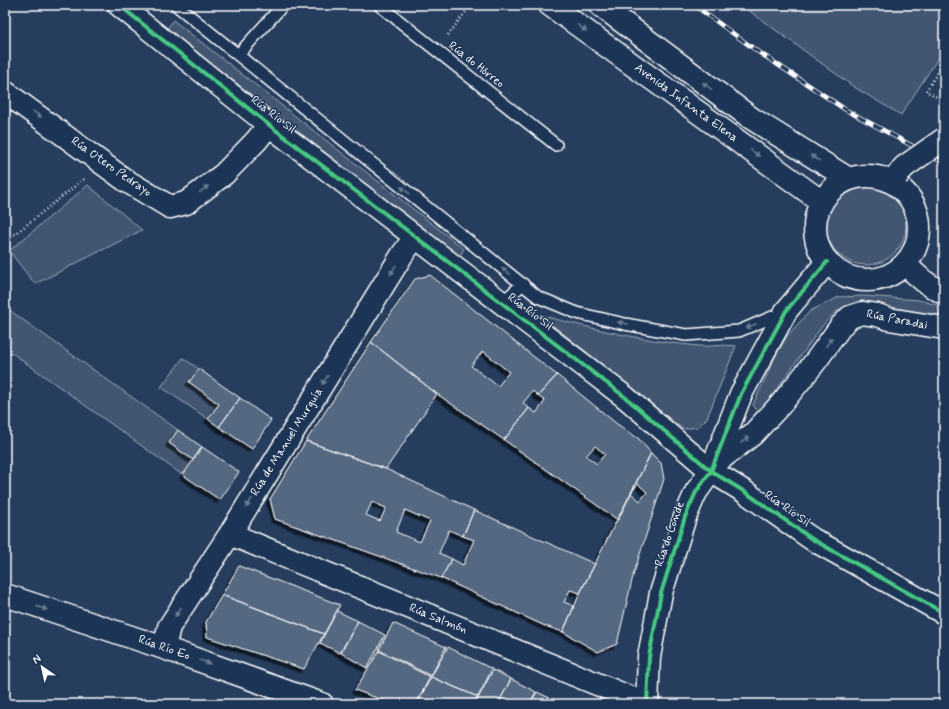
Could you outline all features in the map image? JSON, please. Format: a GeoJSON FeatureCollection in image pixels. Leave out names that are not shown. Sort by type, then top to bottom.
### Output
{"type":"FeatureCollection","features":[{"type":"Feature","properties":{"kind":"street","name":"Rúa Río Sil"},"geometry":{"type":"LineString","coordinates":[[119,5],[269,125],[625,397],[745,492],[812,539],[944,613]]}},
{"type":"Feature","properties":{"kind":"street","name":"Avenida Infanta Elena"},"geometry":{"type":"LineString","coordinates":[[550,5],[822,202]]}},
{"type":"Feature","properties":{"kind":"street"},"geometry":{"type":"LineString","coordinates":[[600,5],[751,118],[848,179]]}},
{"type":"Feature","properties":{"kind":"street","name":"Rúa Otero Pedrayo"},"geometry":{"type":"LineString","coordinates":[[5,92],[125,180],[170,207],[186,203],[224,174],[256,141],[269,125]]}},
{"type":"Feature","properties":{"kind":"street"},"geometry":{"type":"LineString","coordinates":[[895,179],[904,167],[944,139]]}},
{"type":"Feature","properties":{"kind":"street"},"geometry":{"type":"LineString","coordinates":[[866,175],[895,179],[899,186],[911,198],[918,214],[920,232],[916,249],[906,264],[892,275],[874,280],[857,279],[840,273],[827,262],[819,248],[815,232],[816,216],[822,202],[833,188],[848,179],[866,175]]}},
{"type":"Feature","properties":{"kind":"street","name":"Rúa de Manuel Murguía"},"geometry":{"type":"LineString","coordinates":[[164,648],[169,627],[230,534],[398,262],[415,238]]}},
{"type":"Feature","properties":{"kind":"street","name":"Rúa do Conde"},"geometry":{"type":"LineString","coordinates":[[647,704],[649,657],[661,593],[685,517],[696,492],[712,467],[741,394],[786,311],[827,262]]}},
{"type":"Feature","properties":{"kind":"street"},"geometry":{"type":"LineString","coordinates":[[906,264],[914,274],[928,285],[944,293]]}},
{"type":"Feature","properties":{"kind":"street","name":"Rúa Paradai"},"geometry":{"type":"LineString","coordinates":[[850,317],[862,313],[944,328]]}},
{"type":"Feature","properties":{"kind":"street","name":"Rúa do Conde"},"geometry":{"type":"LineString","coordinates":[[712,467],[753,434],[781,404],[815,362],[841,326],[850,317]]}},
{"type":"Feature","properties":{"kind":"street","name":"Rúa Salmón"},"geometry":{"type":"LineString","coordinates":[[230,534],[647,704]]}},
{"type":"Feature","properties":{"kind":"street","name":"Rúa Río Eo"},"geometry":{"type":"LineString","coordinates":[[5,595],[164,648],[322,704]]}},
{"type":"Feature","properties":{"kind":"lane","name":"Rúa Río Sil"},"geometry":{"type":"LineString","coordinates":[[176,5],[538,297],[577,313],[625,324],[686,335],[739,331],[786,311]]}},
{"type":"Feature","properties":{"kind":"lane"},"geometry":{"type":"LineString","coordinates":[[238,55],[283,5]]}},
{"type":"Feature","properties":{"kind":"lane","name":"Rúa do Hórreo"},"geometry":{"type":"LineString","coordinates":[[379,5],[556,145]]}},
{"type":"Feature","properties":{"kind":"lane"},"geometry":{"type":"LineString","coordinates":[[501,303],[523,284]]}},
{"type":"Feature","properties":{"kind":"path"},"geometry":{"type":"LineString","coordinates":[[437,50],[471,5]]}},
{"type":"Feature","properties":{"kind":"path"},"geometry":{"type":"LineString","coordinates":[[944,63],[926,91],[944,101]]}},
{"type":"Feature","properties":{"kind":"path"},"geometry":{"type":"LineString","coordinates":[[5,242],[103,164]]}},
{"type":"Feature","properties":{"kind":"shaded area"},"geometry":{"type":"Polygon","coordinates":[[[741,5],[944,5],[944,49],[901,115],[854,87],[741,5]]]}},
{"type":"Feature","properties":{"kind":"shaded area"},"geometry":{"type":"Polygon","coordinates":[[[173,20],[464,249],[459,257],[167,29],[173,20]]]}},
{"type":"Feature","properties":{"kind":"shaded area"},"geometry":{"type":"Polygon","coordinates":[[[88,185],[142,230],[35,284],[9,251],[88,185]]]}},
{"type":"Feature","properties":{"kind":"shaded area"},"geometry":{"type":"Polygon","coordinates":[[[866,185],[881,188],[894,197],[903,210],[906,225],[903,240],[894,253],[881,262],[866,265],[851,262],[838,253],[829,240],[826,225],[829,210],[838,197],[851,188],[866,185]]]}},
{"type":"Feature","properties":{"kind":"shaded area"},"geometry":{"type":"Polygon","coordinates":[[[864,296],[919,300],[944,307],[944,320],[858,304],[842,308],[823,325],[760,412],[756,409],[753,405],[775,357],[787,336],[810,311],[839,297],[864,296]]]}},
{"type":"Feature","properties":{"kind":"shaded area"},"geometry":{"type":"Polygon","coordinates":[[[5,307],[178,430],[169,443],[193,460],[181,474],[5,348],[5,307]]]}},
{"type":"Feature","properties":{"kind":"shaded area"},"geometry":{"type":"Polygon","coordinates":[[[540,315],[599,330],[639,338],[699,346],[736,346],[707,418],[698,427],[683,429],[540,315]]]}},
{"type":"Feature","properties":{"kind":"shaded area"},"geometry":{"type":"Polygon","coordinates":[[[183,358],[199,369],[190,382],[219,404],[208,419],[161,387],[183,358]]]}},
{"type":"Feature","properties":{"kind":"building"},"geometry":{"type":"Polygon","coordinates":[[[430,275],[557,375],[538,396],[533,391],[523,403],[529,408],[504,440],[437,394],[371,342],[415,279],[430,275]],[[483,351],[471,366],[498,386],[509,372],[483,351]]]}},
{"type":"Feature","properties":{"kind":"building"},"geometry":{"type":"Polygon","coordinates":[[[371,342],[437,394],[386,469],[306,441],[371,342]]]}},
{"type":"Feature","properties":{"kind":"building"},"geometry":{"type":"Polygon","coordinates":[[[199,369],[240,398],[219,427],[208,419],[219,404],[189,382],[199,369]]]}},
{"type":"Feature","properties":{"kind":"building"},"geometry":{"type":"Polygon","coordinates":[[[557,375],[617,424],[639,439],[651,453],[618,520],[504,440],[529,408],[536,413],[545,401],[538,396],[557,375]],[[595,446],[586,456],[597,464],[605,454],[595,446]]]}},
{"type":"Feature","properties":{"kind":"building"},"geometry":{"type":"Polygon","coordinates":[[[240,398],[271,420],[252,449],[219,427],[240,398]]]}},
{"type":"Feature","properties":{"kind":"building"},"geometry":{"type":"Polygon","coordinates":[[[178,430],[202,447],[193,460],[169,443],[178,430]]]}},
{"type":"Feature","properties":{"kind":"building"},"geometry":{"type":"Polygon","coordinates":[[[306,441],[386,469],[474,510],[463,536],[449,530],[439,553],[452,559],[441,578],[275,519],[270,499],[306,441]],[[372,502],[366,515],[380,521],[386,508],[372,502]],[[405,510],[396,532],[420,542],[430,521],[405,510]]]}},
{"type":"Feature","properties":{"kind":"building"},"geometry":{"type":"Polygon","coordinates":[[[202,447],[239,472],[220,500],[183,475],[202,447]]]}},
{"type":"Feature","properties":{"kind":"building"},"geometry":{"type":"Polygon","coordinates":[[[651,453],[661,463],[664,479],[633,576],[617,644],[598,652],[563,632],[580,593],[651,453]]]}},
{"type":"Feature","properties":{"kind":"building"},"geometry":{"type":"Polygon","coordinates":[[[638,484],[647,492],[640,501],[631,493],[638,484]]]}},
{"type":"Feature","properties":{"kind":"building"},"geometry":{"type":"Polygon","coordinates":[[[474,510],[595,564],[580,593],[570,590],[564,602],[574,606],[563,632],[545,626],[441,578],[452,559],[463,565],[474,540],[463,536],[474,510]]]}},
{"type":"Feature","properties":{"kind":"building"},"geometry":{"type":"Polygon","coordinates":[[[239,566],[340,605],[324,634],[222,595],[239,566]]]}},
{"type":"Feature","properties":{"kind":"building"},"geometry":{"type":"Polygon","coordinates":[[[222,595],[324,634],[304,669],[207,637],[206,622],[222,595]]]}},
{"type":"Feature","properties":{"kind":"building"},"geometry":{"type":"Polygon","coordinates":[[[337,611],[358,621],[340,653],[320,643],[337,611]]]}},
{"type":"Feature","properties":{"kind":"building"},"geometry":{"type":"Polygon","coordinates":[[[358,621],[385,635],[367,668],[341,653],[358,621]]]}},
{"type":"Feature","properties":{"kind":"building"},"geometry":{"type":"Polygon","coordinates":[[[393,623],[446,647],[431,676],[379,650],[393,623]]]}},
{"type":"Feature","properties":{"kind":"building"},"geometry":{"type":"Polygon","coordinates":[[[448,647],[492,669],[478,697],[431,677],[448,647]]]}},
{"type":"Feature","properties":{"kind":"building"},"geometry":{"type":"Polygon","coordinates":[[[379,651],[430,677],[416,704],[393,704],[355,690],[379,651]]]}},
{"type":"Feature","properties":{"kind":"building"},"geometry":{"type":"Polygon","coordinates":[[[493,670],[511,679],[498,704],[475,704],[493,670]]]}},
{"type":"Feature","properties":{"kind":"building"},"geometry":{"type":"Polygon","coordinates":[[[431,677],[478,697],[475,704],[417,704],[431,677]]]}},
{"type":"Feature","properties":{"kind":"building"},"geometry":{"type":"Polygon","coordinates":[[[511,679],[536,692],[529,704],[498,704],[511,679]]]}},
{"type":"Feature","properties":{"kind":"building"},"geometry":{"type":"Polygon","coordinates":[[[537,692],[560,703],[530,704],[537,692]]]}},
{"type":"Feature","properties":{"kind":"railway"},"geometry":{"type":"LineString","coordinates":[[694,5],[757,51],[846,110],[944,163]]}},
{"type":"Feature","properties":{"kind":"cycle path"},"geometry":{"type":"LineString","coordinates":[[119,5],[269,125],[625,397],[711,471],[745,492],[812,539],[944,613]]}},
{"type":"Feature","properties":{"kind":"cycle path"},"geometry":{"type":"LineString","coordinates":[[647,704],[649,657],[661,593],[685,517],[696,492],[711,471],[741,394],[786,311],[827,262]]}}]}
